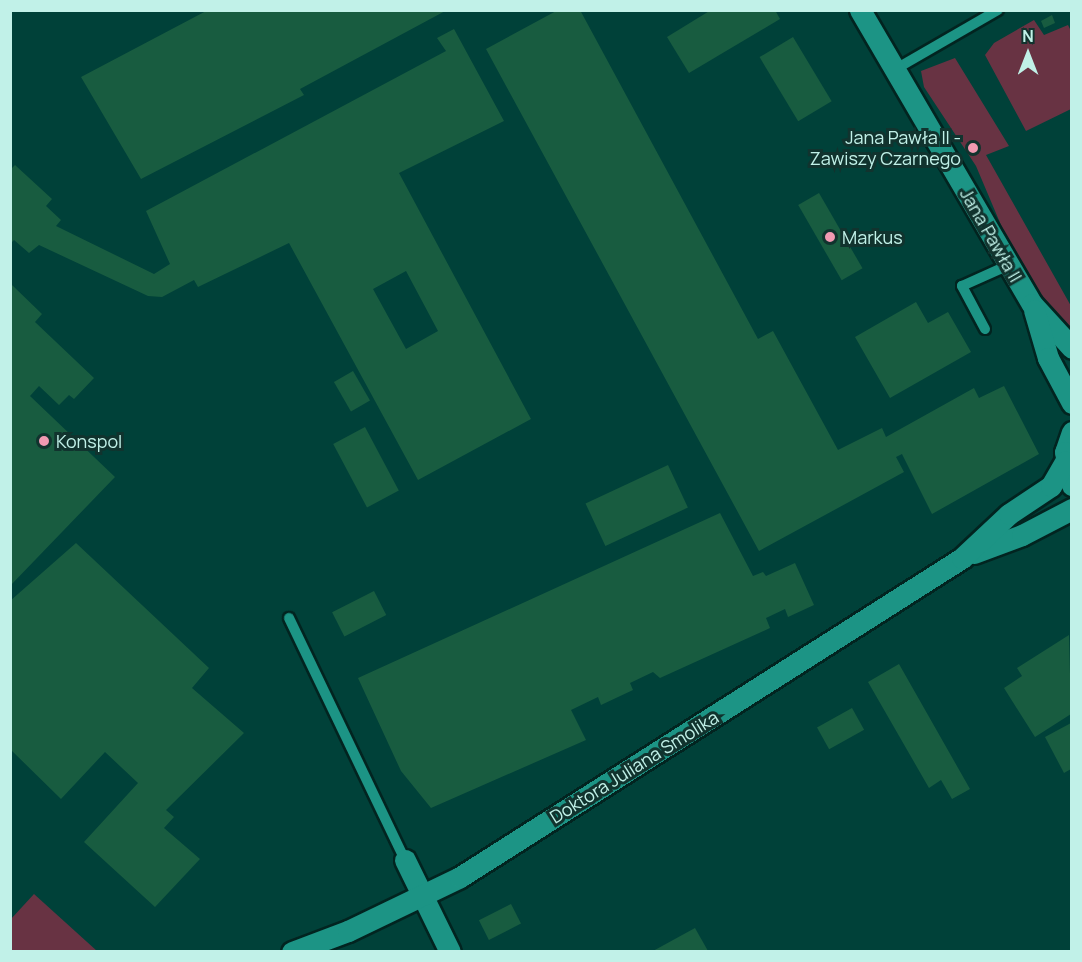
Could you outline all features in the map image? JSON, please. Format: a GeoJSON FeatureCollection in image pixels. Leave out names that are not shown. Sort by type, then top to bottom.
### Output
{"type":"FeatureCollection","features":[{"type":"Feature","properties":{"kind":"street","name":"Jana Pawła II"},"geometry":{"type":"LineString","coordinates":[[860,10],[1032,304],[1071,348]]}},
{"type":"Feature","properties":{"kind":"street","name":"Jana Pawła II"},"geometry":{"type":"LineString","coordinates":[[1032,304],[1048,358],[1071,403]]}},
{"type":"Feature","properties":{"kind":"street"},"geometry":{"type":"LineString","coordinates":[[1071,432],[1065,462],[1071,484]]}},
{"type":"Feature","properties":{"kind":"street","name":"Doktora Juliana Smolika"},"geometry":{"type":"LineString","coordinates":[[292,951],[423,897],[962,558],[1010,514],[1051,486],[1065,462]]}},
{"type":"Feature","properties":{"kind":"street","name":"Doktora Juliana Smolika"},"geometry":{"type":"LineString","coordinates":[[962,558],[1022,535],[1071,508]]}},
{"type":"Feature","properties":{"kind":"street"},"geometry":{"type":"LineString","coordinates":[[405,860],[450,951]]}},
{"type":"Feature","properties":{"kind":"lane"},"geometry":{"type":"LineString","coordinates":[[894,70],[998,10]]}},
{"type":"Feature","properties":{"kind":"lane"},"geometry":{"type":"LineString","coordinates":[[985,329],[962,286],[1009,265]]}},
{"type":"Feature","properties":{"kind":"lane"},"geometry":{"type":"LineString","coordinates":[[289,618],[405,860]]}},
{"type":"Feature","properties":{"kind":"shaded area"},"geometry":{"type":"Polygon","coordinates":[[[1034,20],[1044,35],[1068,25],[1071,31],[1071,109],[1026,131],[985,55],[994,43],[1034,20]]]}},
{"type":"Feature","properties":{"kind":"shaded area"},"geometry":{"type":"Polygon","coordinates":[[[955,58],[1009,146],[986,155],[1071,306],[1071,346],[1009,244],[976,166],[924,87],[921,71],[955,58]]]}},
{"type":"Feature","properties":{"kind":"shaded area"},"geometry":{"type":"Polygon","coordinates":[[[34,894],[97,951],[11,951],[11,919],[34,894]]]}},
{"type":"Feature","properties":{"kind":"building"},"geometry":{"type":"Polygon","coordinates":[[[208,10],[447,10],[300,89],[304,95],[141,179],[81,77],[208,10]]]}},
{"type":"Feature","properties":{"kind":"building"},"geometry":{"type":"Polygon","coordinates":[[[558,10],[580,10],[758,339],[773,331],[838,450],[882,428],[886,437],[974,388],[979,398],[1004,386],[1039,454],[932,514],[902,454],[896,457],[904,472],[759,551],[486,49],[558,10]]]}},
{"type":"Feature","properties":{"kind":"building"},"geometry":{"type":"Polygon","coordinates":[[[711,10],[775,10],[780,19],[689,73],[667,37],[711,10]]]}},
{"type":"Feature","properties":{"kind":"building"},"geometry":{"type":"Polygon","coordinates":[[[1052,15],[1055,23],[1044,28],[1041,21],[1052,15]]]}},
{"type":"Feature","properties":{"kind":"building"},"geometry":{"type":"Polygon","coordinates":[[[454,29],[504,121],[399,173],[531,419],[418,480],[289,243],[198,287],[194,280],[162,297],[148,296],[39,245],[29,253],[14,240],[10,244],[10,170],[15,165],[52,199],[46,206],[61,220],[56,226],[154,274],[170,264],[146,211],[446,51],[437,38],[454,29]],[[406,271],[373,289],[406,349],[438,331],[406,271]]]}},
{"type":"Feature","properties":{"kind":"building"},"geometry":{"type":"Polygon","coordinates":[[[793,37],[832,101],[798,121],[760,57],[793,37]]]}},
{"type":"Feature","properties":{"kind":"building","name":"Markus"},"geometry":{"type":"Polygon","coordinates":[[[819,193],[862,268],[842,280],[798,205],[819,193]]]}},
{"type":"Feature","properties":{"kind":"building","name":"Konspol"},"geometry":{"type":"Polygon","coordinates":[[[12,285],[42,314],[35,322],[94,378],[74,399],[69,395],[59,405],[39,386],[30,396],[115,477],[10,586],[12,285]]]}},
{"type":"Feature","properties":{"kind":"building"},"geometry":{"type":"Polygon","coordinates":[[[916,302],[928,323],[948,312],[971,352],[890,398],[855,337],[916,302]]]}},
{"type":"Feature","properties":{"kind":"building"},"geometry":{"type":"Polygon","coordinates":[[[353,371],[370,400],[351,411],[334,382],[353,371]]]}},
{"type":"Feature","properties":{"kind":"building"},"geometry":{"type":"Polygon","coordinates":[[[365,427],[399,491],[367,507],[333,444],[365,427]]]}},
{"type":"Feature","properties":{"kind":"building"},"geometry":{"type":"Polygon","coordinates":[[[668,465],[688,508],[605,546],[586,503],[668,465]]]}},
{"type":"Feature","properties":{"kind":"building"},"geometry":{"type":"Polygon","coordinates":[[[720,513],[753,576],[763,572],[766,576],[795,563],[814,605],[788,617],[785,609],[766,618],[770,628],[660,678],[653,672],[630,683],[633,690],[601,705],[598,697],[571,710],[586,740],[431,808],[401,771],[358,678],[720,513]]]}},
{"type":"Feature","properties":{"kind":"building"},"geometry":{"type":"Polygon","coordinates":[[[76,543],[209,668],[192,688],[244,733],[166,810],[174,817],[164,828],[200,859],[155,907],[84,842],[138,783],[105,752],[61,799],[10,749],[10,601],[76,543]]]}},
{"type":"Feature","properties":{"kind":"building"},"geometry":{"type":"Polygon","coordinates":[[[374,591],[386,615],[344,636],[332,612],[374,591]]]}},
{"type":"Feature","properties":{"kind":"building"},"geometry":{"type":"Polygon","coordinates":[[[1069,635],[1071,714],[1035,737],[1004,688],[1022,676],[1017,668],[1069,635]]]}},
{"type":"Feature","properties":{"kind":"building"},"geometry":{"type":"Polygon","coordinates":[[[899,664],[970,789],[952,799],[941,780],[929,788],[868,682],[899,664]]]}},
{"type":"Feature","properties":{"kind":"building"},"geometry":{"type":"Polygon","coordinates":[[[852,708],[864,730],[829,749],[817,727],[852,708]]]}},
{"type":"Feature","properties":{"kind":"building"},"geometry":{"type":"Polygon","coordinates":[[[1071,723],[1071,769],[1064,773],[1045,737],[1071,723]]]}},
{"type":"Feature","properties":{"kind":"building"},"geometry":{"type":"Polygon","coordinates":[[[511,904],[521,924],[489,940],[479,920],[511,904]]]}},
{"type":"Feature","properties":{"kind":"building"},"geometry":{"type":"Polygon","coordinates":[[[695,928],[708,951],[653,951],[695,928]]]}},
{"type":"Feature","properties":{"kind":"place","name":"Jana Pawła II - Zawiszy Czarnego"},"geometry":{"type":"Point","coordinates":[973,148]}},
{"type":"Feature","properties":{"kind":"place","name":"Markus"},"geometry":{"type":"Point","coordinates":[830,237]}},
{"type":"Feature","properties":{"kind":"place","name":"Konspol"},"geometry":{"type":"Point","coordinates":[44,441]}}]}
